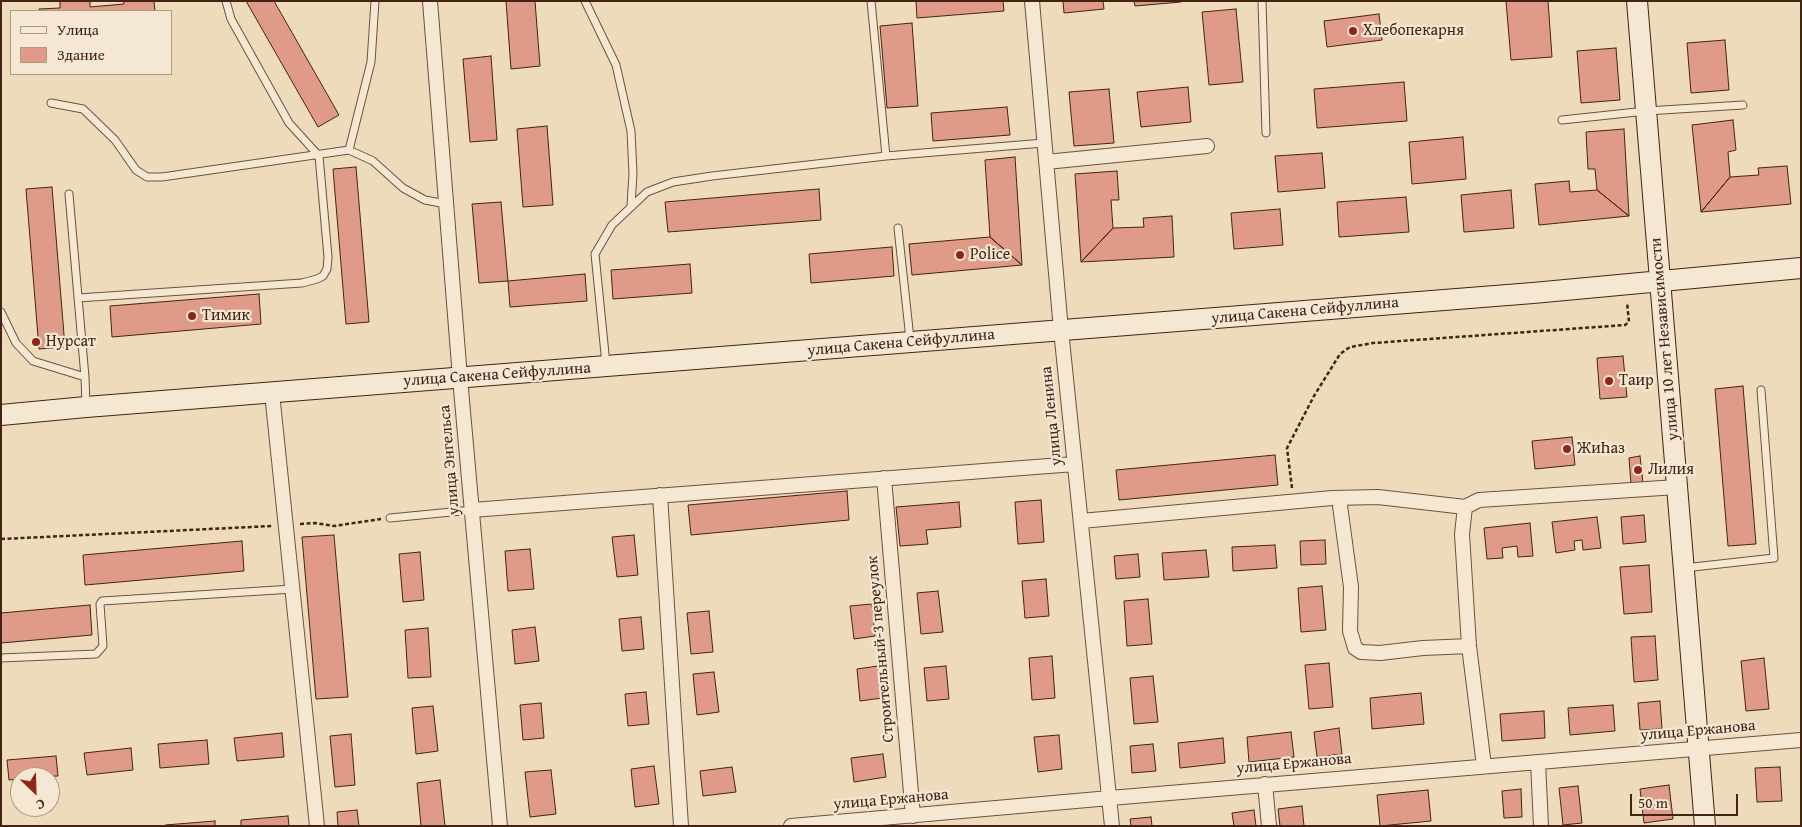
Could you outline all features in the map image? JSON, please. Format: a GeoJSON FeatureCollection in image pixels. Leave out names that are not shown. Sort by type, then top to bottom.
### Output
{"type":"FeatureCollection","features":[{"type":"Feature","properties":{"kind":"street","name":"улица Энгельса"},"geometry":{"type":"LineString","coordinates":[[430,1],[460,378],[500,826]]}},
{"type":"Feature","properties":{"kind":"street","name":"улица Ленина"},"geometry":{"type":"LineString","coordinates":[[1032,1],[1060,330],[1112,826]]}},
{"type":"Feature","properties":{"kind":"street","name":"улица 10 лет Независимости"},"geometry":{"type":"LineString","coordinates":[[1637,1],[1705,826]]}},
{"type":"Feature","properties":{"kind":"street"},"geometry":{"type":"LineString","coordinates":[[1046,162],[1207,146]]}},
{"type":"Feature","properties":{"kind":"street","name":"улица Сакена Сейфуллина"},"geometry":{"type":"LineString","coordinates":[[1,415],[1626,285],[1801,268]]}},
{"type":"Feature","properties":{"kind":"street"},"geometry":{"type":"LineString","coordinates":[[272,393],[317,826]]}},
{"type":"Feature","properties":{"kind":"street"},"geometry":{"type":"LineString","coordinates":[[472,510],[1075,464]]}},
{"type":"Feature","properties":{"kind":"street","name":"Строительный-3 переулок"},"geometry":{"type":"LineString","coordinates":[[884,478],[913,816]]}},
{"type":"Feature","properties":{"kind":"street"},"geometry":{"type":"LineString","coordinates":[[1081,521],[1339,498],[1378,497],[1465,507],[1480,500],[1677,487]]}},
{"type":"Feature","properties":{"kind":"street"},"geometry":{"type":"LineString","coordinates":[[660,495],[682,826]]}},
{"type":"Feature","properties":{"kind":"street"},"geometry":{"type":"LineString","coordinates":[[1339,498],[1351,587],[1350,631],[1355,648],[1361,652],[1380,653],[1423,648],[1469,646]]}},
{"type":"Feature","properties":{"kind":"street"},"geometry":{"type":"LineString","coordinates":[[1465,507],[1462,534],[1469,646],[1484,766]]}},
{"type":"Feature","properties":{"kind":"street","name":"улица Ержанова"},"geometry":{"type":"LineString","coordinates":[[791,826],[913,816],[931,820],[1110,798],[1801,740]]}},
{"type":"Feature","properties":{"kind":"street"},"geometry":{"type":"LineString","coordinates":[[1538,762],[1541,826]]}},
{"type":"Feature","properties":{"kind":"street"},"geometry":{"type":"LineString","coordinates":[[1266,784],[1269,826]]}},
{"type":"Feature","properties":{"kind":"lane"},"geometry":{"type":"LineString","coordinates":[[78,298],[292,284],[317,279],[323,276],[327,269],[328,257],[319,156],[289,123],[231,19],[226,1]]}},
{"type":"Feature","properties":{"kind":"lane"},"geometry":{"type":"LineString","coordinates":[[349,150],[371,62],[375,1]]}},
{"type":"Feature","properties":{"kind":"lane"},"geometry":{"type":"LineString","coordinates":[[585,1],[616,65],[631,131],[633,174],[631,205]]}},
{"type":"Feature","properties":{"kind":"lane"},"geometry":{"type":"LineString","coordinates":[[871,1],[886,156]]}},
{"type":"Feature","properties":{"kind":"lane"},"geometry":{"type":"LineString","coordinates":[[1262,1],[1266,133]]}},
{"type":"Feature","properties":{"kind":"lane"},"geometry":{"type":"LineString","coordinates":[[51,103],[83,109],[115,140],[136,170],[147,177],[162,177],[319,156],[349,150],[373,161],[403,188],[424,200],[446,204]]}},
{"type":"Feature","properties":{"kind":"lane"},"geometry":{"type":"LineString","coordinates":[[1562,120],[1743,105]]}},
{"type":"Feature","properties":{"kind":"lane"},"geometry":{"type":"LineString","coordinates":[[606,367],[595,254],[612,225],[631,205],[647,192],[673,182],[886,156],[1044,143]]}},
{"type":"Feature","properties":{"kind":"lane"},"geometry":{"type":"LineString","coordinates":[[69,194],[86,407]]}},
{"type":"Feature","properties":{"kind":"lane"},"geometry":{"type":"LineString","coordinates":[[898,228],[911,342]]}},
{"type":"Feature","properties":{"kind":"lane"},"geometry":{"type":"LineString","coordinates":[[1,312],[16,343],[33,361],[85,377]]}},
{"type":"Feature","properties":{"kind":"lane"},"geometry":{"type":"LineString","coordinates":[[1684,568],[1774,558],[1761,390]]}},
{"type":"Feature","properties":{"kind":"lane"},"geometry":{"type":"LineString","coordinates":[[390,518],[472,510]]}},
{"type":"Feature","properties":{"kind":"lane"},"geometry":{"type":"LineString","coordinates":[[1,658],[96,654],[103,646],[100,604],[102,601],[293,589]]}},
{"type":"Feature","properties":{"kind":"path"},"geometry":{"type":"LineString","coordinates":[[1293,502],[1287,448],[1314,396],[1340,354],[1350,347],[1373,343],[1625,325],[1629,322],[1626,285]]}},
{"type":"Feature","properties":{"kind":"path"},"geometry":{"type":"LineString","coordinates":[[1,539],[315,523],[334,526],[390,518]]}},
{"type":"Feature","properties":{"kind":"building"},"geometry":{"type":"Polygon","coordinates":[[[60,1],[90,1],[90,7],[124,4],[124,1],[154,1],[155,10],[39,9],[60,8],[60,1]]]}},
{"type":"Feature","properties":{"kind":"building"},"geometry":{"type":"Polygon","coordinates":[[[246,1],[274,1],[339,115],[318,127],[246,1]]]}},
{"type":"Feature","properties":{"kind":"building"},"geometry":{"type":"Polygon","coordinates":[[[506,1],[535,1],[540,66],[511,69],[506,1]]]}},
{"type":"Feature","properties":{"kind":"building"},"geometry":{"type":"Polygon","coordinates":[[[916,1],[1003,1],[1004,11],[917,18],[916,1]]]}},
{"type":"Feature","properties":{"kind":"building"},"geometry":{"type":"Polygon","coordinates":[[[1063,1],[1103,1],[1104,9],[1064,13],[1063,1]]]}},
{"type":"Feature","properties":{"kind":"building"},"geometry":{"type":"Polygon","coordinates":[[[1134,1],[1181,1],[1181,2],[1135,6],[1134,1]]]}},
{"type":"Feature","properties":{"kind":"building"},"geometry":{"type":"Polygon","coordinates":[[[1506,1],[1548,1],[1552,57],[1511,60],[1506,1]]]}},
{"type":"Feature","properties":{"kind":"building"},"geometry":{"type":"Polygon","coordinates":[[[1236,9],[1243,82],[1209,85],[1202,12],[1236,9]]]}},
{"type":"Feature","properties":{"kind":"building","name":"Хлебопекарня"},"geometry":{"type":"Polygon","coordinates":[[[1379,14],[1382,40],[1327,47],[1324,21],[1379,14]]]}},
{"type":"Feature","properties":{"kind":"building"},"geometry":{"type":"Polygon","coordinates":[[[912,23],[918,106],[887,108],[880,26],[912,23]]]}},
{"type":"Feature","properties":{"kind":"building"},"geometry":{"type":"Polygon","coordinates":[[[1725,40],[1729,90],[1691,93],[1687,43],[1725,40]]]}},
{"type":"Feature","properties":{"kind":"building"},"geometry":{"type":"Polygon","coordinates":[[[1616,48],[1620,100],[1581,103],[1577,51],[1616,48]]]}},
{"type":"Feature","properties":{"kind":"building"},"geometry":{"type":"Polygon","coordinates":[[[491,56],[497,140],[470,142],[463,59],[491,56]]]}},
{"type":"Feature","properties":{"kind":"building"},"geometry":{"type":"Polygon","coordinates":[[[1404,82],[1407,121],[1317,128],[1314,89],[1404,82]]]}},
{"type":"Feature","properties":{"kind":"building"},"geometry":{"type":"Polygon","coordinates":[[[1188,87],[1191,122],[1141,127],[1137,92],[1188,87]]]}},
{"type":"Feature","properties":{"kind":"building"},"geometry":{"type":"Polygon","coordinates":[[[1109,89],[1114,143],[1074,146],[1069,92],[1109,89]]]}},
{"type":"Feature","properties":{"kind":"building"},"geometry":{"type":"Polygon","coordinates":[[[1007,107],[1010,135],[933,141],[931,113],[1007,107]]]}},
{"type":"Feature","properties":{"kind":"building"},"geometry":{"type":"Polygon","coordinates":[[[1733,120],[1736,150],[1728,152],[1730,177],[1701,212],[1692,125],[1733,120]]]}},
{"type":"Feature","properties":{"kind":"building"},"geometry":{"type":"Polygon","coordinates":[[[547,126],[553,205],[523,207],[517,129],[547,126]]]}},
{"type":"Feature","properties":{"kind":"building"},"geometry":{"type":"Polygon","coordinates":[[[1624,129],[1629,216],[1597,190],[1595,169],[1588,169],[1586,132],[1624,129]]]}},
{"type":"Feature","properties":{"kind":"building"},"geometry":{"type":"Polygon","coordinates":[[[1463,137],[1466,179],[1412,184],[1409,142],[1463,137]]]}},
{"type":"Feature","properties":{"kind":"building"},"geometry":{"type":"Polygon","coordinates":[[[1322,153],[1325,188],[1278,192],[1275,156],[1322,153]]]}},
{"type":"Feature","properties":{"kind":"building","name":"Police"},"geometry":{"type":"Polygon","coordinates":[[[1015,157],[1022,265],[990,237],[985,160],[1015,157]]]}},
{"type":"Feature","properties":{"kind":"building"},"geometry":{"type":"Polygon","coordinates":[[[1787,166],[1791,204],[1701,212],[1730,177],[1759,175],[1758,168],[1787,166]]]}},
{"type":"Feature","properties":{"kind":"building"},"geometry":{"type":"Polygon","coordinates":[[[356,167],[369,322],[346,324],[333,169],[356,167]]]}},
{"type":"Feature","properties":{"kind":"building"},"geometry":{"type":"Polygon","coordinates":[[[1117,171],[1119,200],[1111,200],[1113,228],[1081,262],[1075,174],[1117,171]]]}},
{"type":"Feature","properties":{"kind":"building"},"geometry":{"type":"Polygon","coordinates":[[[1569,181],[1570,192],[1597,190],[1629,216],[1539,225],[1535,184],[1569,181]]]}},
{"type":"Feature","properties":{"kind":"building"},"geometry":{"type":"Polygon","coordinates":[[[52,187],[65,347],[39,349],[26,189],[52,187]]]}},
{"type":"Feature","properties":{"kind":"building"},"geometry":{"type":"Polygon","coordinates":[[[819,189],[821,220],[668,232],[665,202],[819,189]]]}},
{"type":"Feature","properties":{"kind":"building"},"geometry":{"type":"Polygon","coordinates":[[[1511,190],[1514,228],[1464,232],[1461,195],[1511,190]]]}},
{"type":"Feature","properties":{"kind":"building"},"geometry":{"type":"Polygon","coordinates":[[[1406,197],[1409,232],[1339,237],[1337,202],[1406,197]]]}},
{"type":"Feature","properties":{"kind":"building"},"geometry":{"type":"Polygon","coordinates":[[[501,202],[508,281],[479,283],[472,204],[501,202]]]}},
{"type":"Feature","properties":{"kind":"building"},"geometry":{"type":"Polygon","coordinates":[[[1280,209],[1283,245],[1234,249],[1231,213],[1280,209]]]}},
{"type":"Feature","properties":{"kind":"building"},"geometry":{"type":"Polygon","coordinates":[[[1172,216],[1174,257],[1081,262],[1113,228],[1144,227],[1143,218],[1172,216]]]}},
{"type":"Feature","properties":{"kind":"building","name":"Police"},"geometry":{"type":"Polygon","coordinates":[[[990,237],[1022,265],[912,275],[909,244],[990,237]]]}},
{"type":"Feature","properties":{"kind":"building"},"geometry":{"type":"Polygon","coordinates":[[[892,247],[894,276],[811,283],[809,254],[892,247]]]}},
{"type":"Feature","properties":{"kind":"building"},"geometry":{"type":"Polygon","coordinates":[[[690,264],[692,293],[613,299],[611,270],[690,264]]]}},
{"type":"Feature","properties":{"kind":"building"},"geometry":{"type":"Polygon","coordinates":[[[585,274],[587,301],[510,307],[508,281],[585,274]]]}},
{"type":"Feature","properties":{"kind":"building"},"geometry":{"type":"Polygon","coordinates":[[[259,294],[261,324],[112,337],[110,306],[259,294]]]}},
{"type":"Feature","properties":{"kind":"building"},"geometry":{"type":"Polygon","coordinates":[[[1623,356],[1627,397],[1600,399],[1597,358],[1623,356]]]}},
{"type":"Feature","properties":{"kind":"building"},"geometry":{"type":"Polygon","coordinates":[[[1743,386],[1756,544],[1728,546],[1715,389],[1743,386]]]}},
{"type":"Feature","properties":{"kind":"building"},"geometry":{"type":"Polygon","coordinates":[[[1572,437],[1575,465],[1535,469],[1532,441],[1572,437]]]}},
{"type":"Feature","properties":{"kind":"building"},"geometry":{"type":"Polygon","coordinates":[[[1275,455],[1278,485],[1119,500],[1116,470],[1275,455]]]}},
{"type":"Feature","properties":{"kind":"building"},"geometry":{"type":"Polygon","coordinates":[[[1640,456],[1643,483],[1631,484],[1629,458],[1640,456]]]}},
{"type":"Feature","properties":{"kind":"building"},"geometry":{"type":"Polygon","coordinates":[[[847,491],[849,520],[691,535],[688,505],[847,491]]]}},
{"type":"Feature","properties":{"kind":"building"},"geometry":{"type":"Polygon","coordinates":[[[1041,500],[1044,542],[1018,544],[1015,502],[1041,500]]]}},
{"type":"Feature","properties":{"kind":"building"},"geometry":{"type":"Polygon","coordinates":[[[959,502],[961,527],[926,530],[928,544],[900,546],[896,507],[959,502]]]}},
{"type":"Feature","properties":{"kind":"building"},"geometry":{"type":"Polygon","coordinates":[[[1644,515],[1646,542],[1623,544],[1621,517],[1644,515]]]}},
{"type":"Feature","properties":{"kind":"building"},"geometry":{"type":"Polygon","coordinates":[[[1597,517],[1601,548],[1583,550],[1582,540],[1574,541],[1575,550],[1556,553],[1552,522],[1597,517]]]}},
{"type":"Feature","properties":{"kind":"building"},"geometry":{"type":"Polygon","coordinates":[[[1530,523],[1533,556],[1518,557],[1517,546],[1502,548],[1503,558],[1487,559],[1484,528],[1530,523]]]}},
{"type":"Feature","properties":{"kind":"building"},"geometry":{"type":"Polygon","coordinates":[[[334,535],[348,697],[316,699],[302,537],[334,535]]]}},
{"type":"Feature","properties":{"kind":"building"},"geometry":{"type":"Polygon","coordinates":[[[634,535],[638,575],[617,577],[612,537],[634,535]]]}},
{"type":"Feature","properties":{"kind":"building"},"geometry":{"type":"Polygon","coordinates":[[[1325,540],[1326,564],[1301,565],[1300,541],[1325,540]]]}},
{"type":"Feature","properties":{"kind":"building"},"geometry":{"type":"Polygon","coordinates":[[[242,541],[244,571],[85,585],[83,555],[242,541]]]}},
{"type":"Feature","properties":{"kind":"building"},"geometry":{"type":"Polygon","coordinates":[[[1275,545],[1277,568],[1233,571],[1232,547],[1275,545]]]}},
{"type":"Feature","properties":{"kind":"building"},"geometry":{"type":"Polygon","coordinates":[[[530,549],[534,589],[508,591],[505,551],[530,549]]]}},
{"type":"Feature","properties":{"kind":"building"},"geometry":{"type":"Polygon","coordinates":[[[1206,550],[1209,577],[1164,580],[1162,553],[1206,550]]]}},
{"type":"Feature","properties":{"kind":"building"},"geometry":{"type":"Polygon","coordinates":[[[420,552],[424,600],[403,602],[399,554],[420,552]]]}},
{"type":"Feature","properties":{"kind":"building"},"geometry":{"type":"Polygon","coordinates":[[[1138,554],[1140,577],[1116,579],[1114,556],[1138,554]]]}},
{"type":"Feature","properties":{"kind":"building"},"geometry":{"type":"Polygon","coordinates":[[[1649,565],[1652,612],[1624,614],[1620,567],[1649,565]]]}},
{"type":"Feature","properties":{"kind":"building"},"geometry":{"type":"Polygon","coordinates":[[[1046,579],[1049,616],[1025,618],[1022,581],[1046,579]]]}},
{"type":"Feature","properties":{"kind":"building"},"geometry":{"type":"Polygon","coordinates":[[[1322,586],[1326,630],[1301,632],[1298,588],[1322,586]]]}},
{"type":"Feature","properties":{"kind":"building"},"geometry":{"type":"Polygon","coordinates":[[[938,591],[943,632],[921,634],[917,593],[938,591]]]}},
{"type":"Feature","properties":{"kind":"building"},"geometry":{"type":"Polygon","coordinates":[[[1148,599],[1152,644],[1127,646],[1124,601],[1148,599]]]}},
{"type":"Feature","properties":{"kind":"building"},"geometry":{"type":"Polygon","coordinates":[[[872,604],[875,636],[854,639],[850,606],[872,604]]]}},
{"type":"Feature","properties":{"kind":"building"},"geometry":{"type":"Polygon","coordinates":[[[90,605],[92,635],[1,643],[1,613],[90,605]]]}},
{"type":"Feature","properties":{"kind":"building"},"geometry":{"type":"Polygon","coordinates":[[[709,611],[713,652],[691,654],[687,613],[709,611]]]}},
{"type":"Feature","properties":{"kind":"building"},"geometry":{"type":"Polygon","coordinates":[[[641,617],[644,649],[622,651],[619,619],[641,617]]]}},
{"type":"Feature","properties":{"kind":"building"},"geometry":{"type":"Polygon","coordinates":[[[535,627],[539,661],[515,664],[512,630],[535,627]]]}},
{"type":"Feature","properties":{"kind":"building"},"geometry":{"type":"Polygon","coordinates":[[[428,628],[431,677],[408,678],[405,630],[428,628]]]}},
{"type":"Feature","properties":{"kind":"building"},"geometry":{"type":"Polygon","coordinates":[[[1655,636],[1658,680],[1634,682],[1631,637],[1655,636]]]}},
{"type":"Feature","properties":{"kind":"building"},"geometry":{"type":"Polygon","coordinates":[[[1052,656],[1055,698],[1032,700],[1029,658],[1052,656]]]}},
{"type":"Feature","properties":{"kind":"building"},"geometry":{"type":"Polygon","coordinates":[[[1764,658],[1769,709],[1746,711],[1741,661],[1764,658]]]}},
{"type":"Feature","properties":{"kind":"building"},"geometry":{"type":"Polygon","coordinates":[[[1329,663],[1333,707],[1309,709],[1305,665],[1329,663]]]}},
{"type":"Feature","properties":{"kind":"building"},"geometry":{"type":"Polygon","coordinates":[[[878,666],[882,698],[860,701],[857,669],[878,666]]]}},
{"type":"Feature","properties":{"kind":"building"},"geometry":{"type":"Polygon","coordinates":[[[946,666],[949,699],[927,701],[924,668],[946,666]]]}},
{"type":"Feature","properties":{"kind":"building"},"geometry":{"type":"Polygon","coordinates":[[[714,672],[719,712],[697,715],[693,674],[714,672]]]}},
{"type":"Feature","properties":{"kind":"building"},"geometry":{"type":"Polygon","coordinates":[[[1153,676],[1158,722],[1134,724],[1130,678],[1153,676]]]}},
{"type":"Feature","properties":{"kind":"building"},"geometry":{"type":"Polygon","coordinates":[[[646,692],[649,724],[628,726],[625,694],[646,692]]]}},
{"type":"Feature","properties":{"kind":"building"},"geometry":{"type":"Polygon","coordinates":[[[1421,693],[1424,724],[1372,729],[1370,698],[1421,693]]]}},
{"type":"Feature","properties":{"kind":"building"},"geometry":{"type":"Polygon","coordinates":[[[1660,701],[1662,729],[1640,730],[1638,703],[1660,701]]]}},
{"type":"Feature","properties":{"kind":"building"},"geometry":{"type":"Polygon","coordinates":[[[541,703],[544,738],[523,740],[520,705],[541,703]]]}},
{"type":"Feature","properties":{"kind":"building"},"geometry":{"type":"Polygon","coordinates":[[[1613,705],[1615,731],[1570,735],[1568,708],[1613,705]]]}},
{"type":"Feature","properties":{"kind":"building"},"geometry":{"type":"Polygon","coordinates":[[[433,706],[438,751],[416,754],[412,708],[433,706]]]}},
{"type":"Feature","properties":{"kind":"building"},"geometry":{"type":"Polygon","coordinates":[[[1544,711],[1545,738],[1502,741],[1500,714],[1544,711]]]}},
{"type":"Feature","properties":{"kind":"building"},"geometry":{"type":"Polygon","coordinates":[[[1339,728],[1342,754],[1317,757],[1314,732],[1339,728]]]}},
{"type":"Feature","properties":{"kind":"building"},"geometry":{"type":"Polygon","coordinates":[[[1291,732],[1294,757],[1249,762],[1247,737],[1291,732]]]}},
{"type":"Feature","properties":{"kind":"building"},"geometry":{"type":"Polygon","coordinates":[[[282,733],[284,757],[237,761],[234,738],[282,733]]]}},
{"type":"Feature","properties":{"kind":"building"},"geometry":{"type":"Polygon","coordinates":[[[351,734],[355,785],[335,787],[330,736],[351,734]]]}},
{"type":"Feature","properties":{"kind":"building"},"geometry":{"type":"Polygon","coordinates":[[[1059,735],[1062,769],[1038,772],[1034,737],[1059,735]]]}},
{"type":"Feature","properties":{"kind":"building"},"geometry":{"type":"Polygon","coordinates":[[[1223,738],[1225,763],[1180,768],[1178,743],[1223,738]]]}},
{"type":"Feature","properties":{"kind":"building"},"geometry":{"type":"Polygon","coordinates":[[[207,740],[209,764],[160,768],[158,744],[207,740]]]}},
{"type":"Feature","properties":{"kind":"building"},"geometry":{"type":"Polygon","coordinates":[[[1153,744],[1156,771],[1132,773],[1130,746],[1153,744]]]}},
{"type":"Feature","properties":{"kind":"building"},"geometry":{"type":"Polygon","coordinates":[[[131,748],[133,770],[87,775],[84,753],[131,748]]]}},
{"type":"Feature","properties":{"kind":"building"},"geometry":{"type":"Polygon","coordinates":[[[883,754],[886,777],[854,782],[851,758],[883,754]]]}},
{"type":"Feature","properties":{"kind":"building"},"geometry":{"type":"Polygon","coordinates":[[[56,756],[57,767],[10,767],[9,780],[7,760],[56,756]]]}},
{"type":"Feature","properties":{"kind":"building"},"geometry":{"type":"Polygon","coordinates":[[[654,766],[659,804],[635,807],[631,769],[654,766]]]}},
{"type":"Feature","properties":{"kind":"building"},"geometry":{"type":"Polygon","coordinates":[[[732,767],[736,792],[703,796],[700,771],[732,767]]]}},
{"type":"Feature","properties":{"kind":"building"},"geometry":{"type":"Polygon","coordinates":[[[1780,767],[1782,801],[1757,802],[1755,768],[1780,767]]]}},
{"type":"Feature","properties":{"kind":"building"},"geometry":{"type":"Polygon","coordinates":[[[551,770],[556,814],[530,817],[525,772],[551,770]]]}},
{"type":"Feature","properties":{"kind":"building"},"geometry":{"type":"Polygon","coordinates":[[[440,780],[445,826],[421,826],[417,783],[440,780]]]}},
{"type":"Feature","properties":{"kind":"building"},"geometry":{"type":"Polygon","coordinates":[[[1669,785],[1673,819],[1644,823],[1640,789],[1669,785]]]}},
{"type":"Feature","properties":{"kind":"building"},"geometry":{"type":"Polygon","coordinates":[[[1578,786],[1582,823],[1563,825],[1559,788],[1578,786]]]}},
{"type":"Feature","properties":{"kind":"building"},"geometry":{"type":"Polygon","coordinates":[[[1521,789],[1522,817],[1504,818],[1502,791],[1521,789]]]}},
{"type":"Feature","properties":{"kind":"building"},"geometry":{"type":"Polygon","coordinates":[[[1428,790],[1431,821],[1380,826],[1377,795],[1428,790]]]}},
{"type":"Feature","properties":{"kind":"building"},"geometry":{"type":"Polygon","coordinates":[[[1302,806],[1304,826],[1280,826],[1278,809],[1302,806]]]}},
{"type":"Feature","properties":{"kind":"building"},"geometry":{"type":"Polygon","coordinates":[[[357,810],[359,826],[338,826],[337,812],[357,810]]]}},
{"type":"Feature","properties":{"kind":"building"},"geometry":{"type":"Polygon","coordinates":[[[1254,810],[1256,826],[1234,826],[1232,813],[1254,810]]]}},
{"type":"Feature","properties":{"kind":"building"},"geometry":{"type":"Polygon","coordinates":[[[288,816],[289,826],[241,826],[241,820],[288,816]]]}},
{"type":"Feature","properties":{"kind":"building"},"geometry":{"type":"Polygon","coordinates":[[[1151,817],[1152,826],[1131,826],[1130,819],[1151,817]]]}},
{"type":"Feature","properties":{"kind":"building"},"geometry":{"type":"Polygon","coordinates":[[[215,821],[215,826],[165,826],[165,825],[215,821]]]}},
{"type":"Feature","properties":{"kind":"place","name":"Хлебопекарня"},"geometry":{"type":"Point","coordinates":[1353,31]}},
{"type":"Feature","properties":{"kind":"place","name":"Police"},"geometry":{"type":"Point","coordinates":[960,255]}},
{"type":"Feature","properties":{"kind":"place","name":"Тимик"},"geometry":{"type":"Point","coordinates":[192,316]}},
{"type":"Feature","properties":{"kind":"place","name":"Нурсат"},"geometry":{"type":"Point","coordinates":[36,342]}},
{"type":"Feature","properties":{"kind":"place","name":"Таир"},"geometry":{"type":"Point","coordinates":[1609,381]}},
{"type":"Feature","properties":{"kind":"place","name":"ЖиҺаз"},"geometry":{"type":"Point","coordinates":[1567,449]}},
{"type":"Feature","properties":{"kind":"place","name":"Лилия"},"geometry":{"type":"Point","coordinates":[1638,470]}}]}
